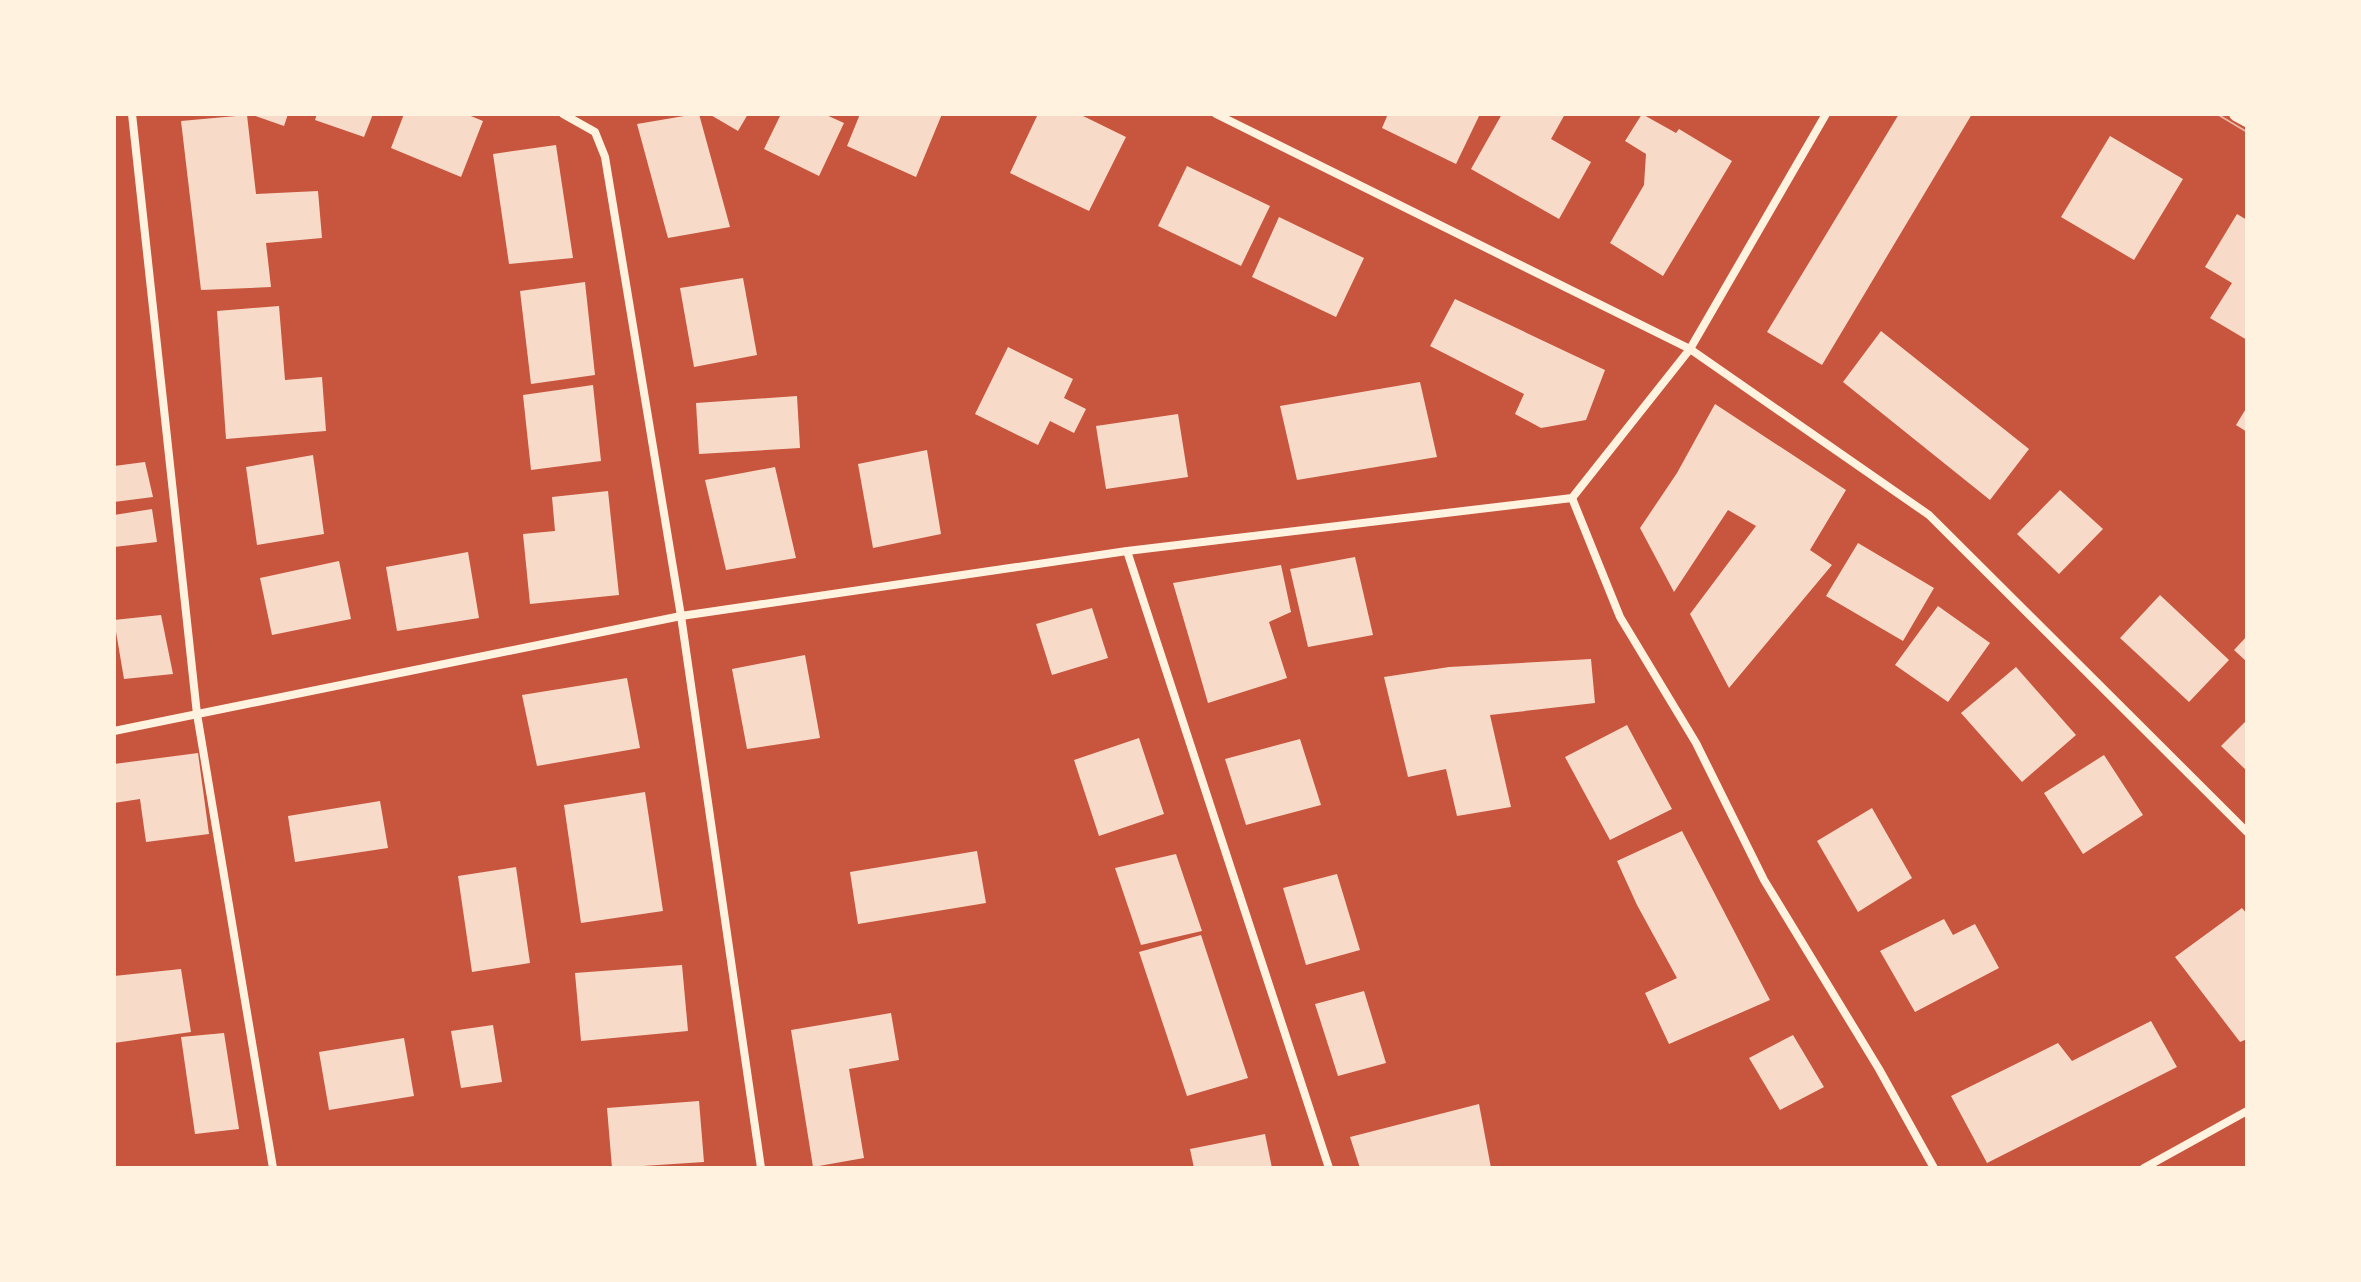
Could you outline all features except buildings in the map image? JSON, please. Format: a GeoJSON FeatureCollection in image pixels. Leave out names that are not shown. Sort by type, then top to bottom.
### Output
{"type":"FeatureCollection","features":[{"type":"Feature","properties":{"kind":"street"},"geometry":{"type":"LineString","coordinates":[[132,114],[197,714],[273,1168]]}},
{"type":"Feature","properties":{"kind":"street"},"geometry":{"type":"LineString","coordinates":[[563,114],[595,132],[605,157],[681,616],[761,1168]]}},
{"type":"Feature","properties":{"kind":"street"},"geometry":{"type":"LineString","coordinates":[[1216,114],[1690,349],[1929,515],[2247,832]]}},
{"type":"Feature","properties":{"kind":"street"},"geometry":{"type":"LineString","coordinates":[[114,731],[681,616],[1127,551],[1572,498],[1690,349],[1826,114]]}},
{"type":"Feature","properties":{"kind":"street"},"geometry":{"type":"LineString","coordinates":[[2236,114],[2247,120]]}},
{"type":"Feature","properties":{"kind":"street"},"geometry":{"type":"LineString","coordinates":[[1572,498],[1620,617],[1696,743],[1764,880],[1879,1069],[1934,1168]]}},
{"type":"Feature","properties":{"kind":"street"},"geometry":{"type":"LineString","coordinates":[[1127,551],[1329,1168]]}},
{"type":"Feature","properties":{"kind":"street"},"geometry":{"type":"LineString","coordinates":[[2144,1168],[2247,1111]]}},
{"type":"Feature","properties":{"kind":"tram line"},"geometry":{"type":"LineString","coordinates":[[2217,114],[2247,132]]}}]}
